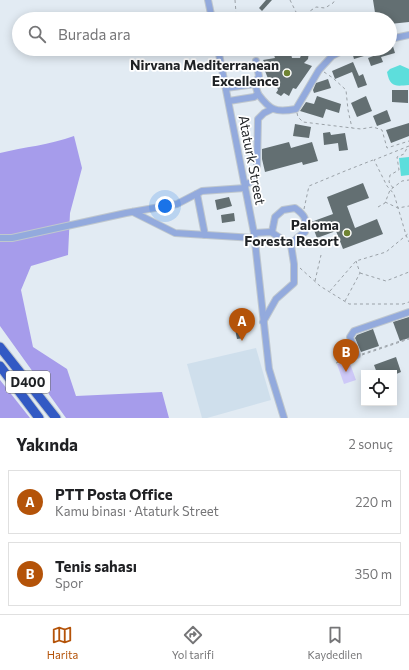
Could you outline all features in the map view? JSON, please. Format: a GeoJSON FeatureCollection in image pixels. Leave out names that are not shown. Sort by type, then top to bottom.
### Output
{"type":"FeatureCollection","features":[{"type":"Feature","properties":{"kind":"highway","name":"D400"},"geometry":{"type":"LineString","coordinates":[[0,346],[56,418]]}},
{"type":"Feature","properties":{"kind":"highway","name":"D400"},"geometry":{"type":"LineString","coordinates":[[0,366],[40,418]]}},
{"type":"Feature","properties":{"kind":"street"},"geometry":{"type":"LineString","coordinates":[[208,0],[211,12]]}},
{"type":"Feature","properties":{"kind":"street"},"geometry":{"type":"LineString","coordinates":[[397,38],[409,35]]}},
{"type":"Feature","properties":{"kind":"street","name":"Ataturk Street"},"geometry":{"type":"LineString","coordinates":[[219,56],[254,235],[269,369],[284,418]]}},
{"type":"Feature","properties":{"kind":"street"},"geometry":{"type":"LineString","coordinates":[[256,61],[259,76],[255,84],[258,94],[265,104],[272,109],[286,111],[296,109],[319,70],[332,56]]}},
{"type":"Feature","properties":{"kind":"street"},"geometry":{"type":"LineString","coordinates":[[226,88],[255,84]]}},
{"type":"Feature","properties":{"kind":"street"},"geometry":{"type":"LineString","coordinates":[[229,101],[254,97],[258,94]]}},
{"type":"Feature","properties":{"kind":"street"},"geometry":{"type":"LineString","coordinates":[[0,238],[12,238],[132,212],[177,204],[202,191],[245,186],[254,180],[257,169],[258,119],[264,113],[272,109]]}},
{"type":"Feature","properties":{"kind":"street"},"geometry":{"type":"LineString","coordinates":[[197,194],[205,235]]}},
{"type":"Feature","properties":{"kind":"street"},"geometry":{"type":"LineString","coordinates":[[272,232],[276,217],[283,210],[295,208],[303,214],[306,222],[305,232],[297,238],[289,250]]}},
{"type":"Feature","properties":{"kind":"street"},"geometry":{"type":"LineString","coordinates":[[132,212],[175,233],[205,235],[254,235],[272,232]]}},
{"type":"Feature","properties":{"kind":"street"},"geometry":{"type":"LineString","coordinates":[[263,322],[276,299],[294,283],[289,250],[272,232]]}},
{"type":"Feature","properties":{"kind":"street"},"geometry":{"type":"LineString","coordinates":[[357,355],[350,337],[354,331],[409,312]]}},
{"type":"Feature","properties":{"kind":"path"},"geometry":{"type":"LineString","coordinates":[[235,0],[236,12]]}},
{"type":"Feature","properties":{"kind":"path"},"geometry":{"type":"LineString","coordinates":[[290,0],[296,12]]}},
{"type":"Feature","properties":{"kind":"path"},"geometry":{"type":"LineString","coordinates":[[308,12],[316,7],[325,8],[335,0]]}},
{"type":"Feature","properties":{"kind":"path"},"geometry":{"type":"LineString","coordinates":[[254,56],[256,61]]}},
{"type":"Feature","properties":{"kind":"path"},"geometry":{"type":"LineString","coordinates":[[319,70],[332,78],[346,90],[352,128]]}},
{"type":"Feature","properties":{"kind":"path"},"geometry":{"type":"LineString","coordinates":[[296,109],[298,118],[303,122],[352,128],[373,127],[382,130],[387,148],[409,141]]}},
{"type":"Feature","properties":{"kind":"path"},"geometry":{"type":"LineString","coordinates":[[303,214],[308,186],[408,146]]}},
{"type":"Feature","properties":{"kind":"path"},"geometry":{"type":"LineString","coordinates":[[393,188],[389,182],[390,175],[399,170],[397,157],[404,154],[408,146]]}},
{"type":"Feature","properties":{"kind":"path"},"geometry":{"type":"LineString","coordinates":[[374,160],[387,186],[394,194],[409,242]]}},
{"type":"Feature","properties":{"kind":"path"},"geometry":{"type":"LineString","coordinates":[[378,206],[385,202],[390,190],[402,181],[409,180]]}},
{"type":"Feature","properties":{"kind":"path"},"geometry":{"type":"LineString","coordinates":[[385,202],[398,208],[409,206]]}},
{"type":"Feature","properties":{"kind":"path"},"geometry":{"type":"LineString","coordinates":[[330,292],[356,261],[386,252],[409,232]]}},
{"type":"Feature","properties":{"kind":"path"},"geometry":{"type":"LineString","coordinates":[[315,282],[321,255]]}},
{"type":"Feature","properties":{"kind":"path"},"geometry":{"type":"LineString","coordinates":[[345,302],[360,273],[356,261]]}},
{"type":"Feature","properties":{"kind":"path"},"geometry":{"type":"LineString","coordinates":[[292,263],[315,282],[349,304],[403,304],[409,302]]}},
{"type":"Feature","properties":{"kind":"path"},"geometry":{"type":"LineString","coordinates":[[360,273],[386,281],[409,272]]}},
{"type":"Feature","properties":{"kind":"path"},"geometry":{"type":"LineString","coordinates":[[341,356],[357,355],[409,339]]}},
{"type":"Feature","properties":{"kind":"path"},"geometry":{"type":"LineString","coordinates":[[336,363],[409,339]]}},
{"type":"Feature","properties":{"kind":"shaded area"},"geometry":{"type":"Polygon","coordinates":[[[74,136],[82,168],[70,213],[68,255],[31,266],[21,290],[33,347],[67,369],[76,396],[162,392],[169,418],[66,418],[0,326],[0,153],[46,144],[74,136]]]}},
{"type":"Feature","properties":{"kind":"shaded area"},"geometry":{"type":"Polygon","coordinates":[[[256,348],[271,400],[207,418],[202,418],[187,364],[256,348]]]}},
{"type":"Feature","properties":{"kind":"shaded area"},"geometry":{"type":"Polygon","coordinates":[[[349,361],[356,380],[344,384],[337,364],[349,361]]]}},
{"type":"Feature","properties":{"kind":"shaded area"},"geometry":{"type":"Polygon","coordinates":[[[0,380],[30,418],[0,418],[0,380]]]}},
{"type":"Feature","properties":{"kind":"water"},"geometry":{"type":"Polygon","coordinates":[[[400,65],[409,69],[409,85],[394,85],[388,77],[387,72],[390,69],[400,65]]]}},
{"type":"Feature","properties":{"kind":"water"},"geometry":{"type":"Polygon","coordinates":[[[409,157],[409,175],[401,176],[399,158],[409,157]]]}},
{"type":"Feature","properties":{"kind":"building"},"geometry":{"type":"Polygon","coordinates":[[[266,0],[272,0],[262,11],[259,8],[266,0]]]}},
{"type":"Feature","properties":{"kind":"building"},"geometry":{"type":"Polygon","coordinates":[[[373,0],[409,0],[409,22],[397,23],[397,12],[375,12],[373,0]]]}},
{"type":"Feature","properties":{"kind":"building"},"geometry":{"type":"Polygon","coordinates":[[[274,56],[292,56],[292,58],[300,58],[301,56],[308,56],[308,59],[304,63],[312,66],[296,89],[293,88],[289,96],[284,93],[281,96],[276,93],[278,90],[276,84],[271,86],[265,71],[269,70],[263,60],[275,58],[274,56]]]}},
{"type":"Feature","properties":{"kind":"building"},"geometry":{"type":"Polygon","coordinates":[[[353,56],[364,56],[354,59],[353,56]]]}},
{"type":"Feature","properties":{"kind":"building"},"geometry":{"type":"Polygon","coordinates":[[[373,56],[384,56],[381,57],[383,62],[371,66],[368,58],[373,56]]]}},
{"type":"Feature","properties":{"kind":"building"},"geometry":{"type":"Polygon","coordinates":[[[353,62],[359,76],[363,74],[367,85],[358,88],[352,72],[335,79],[332,71],[353,62]]]}},
{"type":"Feature","properties":{"kind":"building"},"geometry":{"type":"Polygon","coordinates":[[[328,79],[331,88],[314,93],[313,90],[316,83],[328,79]]]}},
{"type":"Feature","properties":{"kind":"building"},"geometry":{"type":"Polygon","coordinates":[[[392,90],[408,90],[408,103],[392,102],[392,90]]]}},
{"type":"Feature","properties":{"kind":"building"},"geometry":{"type":"Polygon","coordinates":[[[317,96],[341,104],[339,113],[326,109],[323,118],[300,111],[306,102],[314,104],[317,96]]]}},
{"type":"Feature","properties":{"kind":"building"},"geometry":{"type":"Polygon","coordinates":[[[366,96],[372,111],[357,117],[351,103],[366,96]]]}},
{"type":"Feature","properties":{"kind":"building"},"geometry":{"type":"Polygon","coordinates":[[[387,110],[391,121],[377,126],[373,116],[387,110]]]}},
{"type":"Feature","properties":{"kind":"building"},"geometry":{"type":"Polygon","coordinates":[[[409,123],[409,136],[391,143],[386,130],[409,123]]]}},
{"type":"Feature","properties":{"kind":"building"},"geometry":{"type":"Polygon","coordinates":[[[295,124],[311,127],[309,138],[293,136],[295,124]]]}},
{"type":"Feature","properties":{"kind":"building"},"geometry":{"type":"Polygon","coordinates":[[[330,132],[331,135],[345,133],[348,150],[339,151],[338,143],[324,145],[323,133],[330,132]]]}},
{"type":"Feature","properties":{"kind":"building"},"geometry":{"type":"Polygon","coordinates":[[[289,142],[291,148],[312,142],[318,161],[303,165],[302,162],[265,172],[262,159],[262,149],[289,142]]]}},
{"type":"Feature","properties":{"kind":"building"},"geometry":{"type":"Polygon","coordinates":[[[363,183],[369,198],[347,206],[355,228],[377,219],[383,234],[343,249],[336,231],[317,238],[311,222],[333,214],[327,197],[363,183]]]}},
{"type":"Feature","properties":{"kind":"building"},"geometry":{"type":"Polygon","coordinates":[[[229,197],[232,206],[217,210],[215,200],[229,197]]]}},
{"type":"Feature","properties":{"kind":"building"},"geometry":{"type":"Polygon","coordinates":[[[234,213],[235,221],[222,223],[221,215],[234,213]]]}},
{"type":"Feature","properties":{"kind":"building"},"geometry":{"type":"Polygon","coordinates":[[[409,317],[409,338],[400,341],[393,322],[409,317]]]}},
{"type":"Feature","properties":{"kind":"building"},"geometry":{"type":"Polygon","coordinates":[[[242,328],[244,338],[237,339],[235,329],[242,328]]]}},
{"type":"Feature","properties":{"kind":"building"},"geometry":{"type":"Polygon","coordinates":[[[373,329],[379,346],[361,352],[355,338],[357,335],[373,329]]]}},
{"type":"Feature","properties":{"kind":"building"},"geometry":{"type":"Polygon","coordinates":[[[396,357],[401,372],[397,374],[397,370],[376,370],[374,365],[396,357]]]}},
{"type":"Feature","properties":{"kind":"place","name":"Nirvana Mediterranean Excellence"},"geometry":{"type":"Point","coordinates":[287,73]}},
{"type":"Feature","properties":{"kind":"place","name":"Paloma Foresta Resort"},"geometry":{"type":"Point","coordinates":[347,233]}},
{"type":"Feature","properties":{"kind":"place","name":"PTT Posta Office"},"geometry":{"type":"Point","coordinates":[242,341]}},
{"type":"Feature","properties":{"kind":"place","name":"Tenis sahası"},"geometry":{"type":"Point","coordinates":[346,372]}}]}
